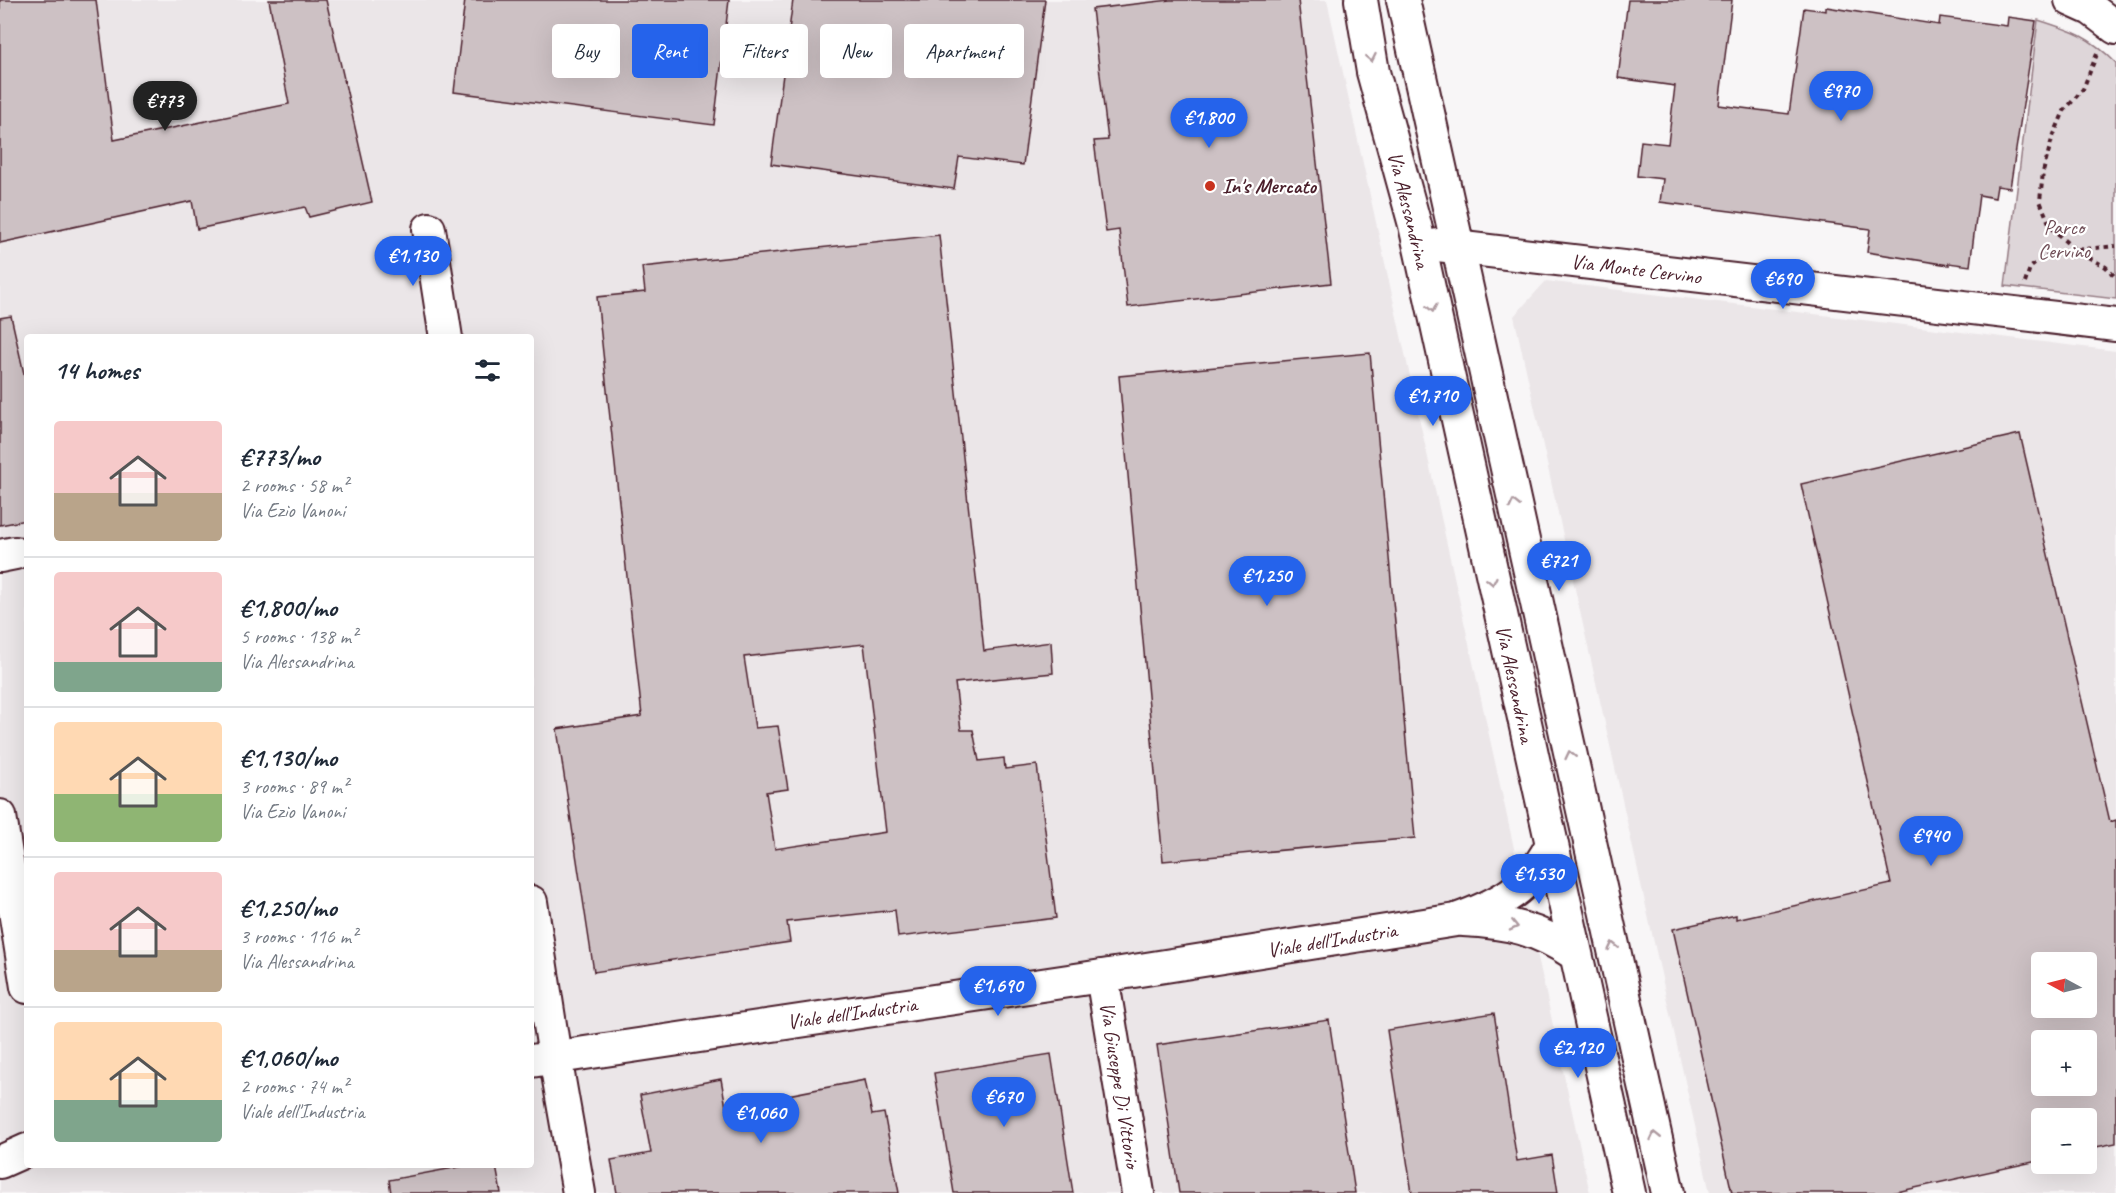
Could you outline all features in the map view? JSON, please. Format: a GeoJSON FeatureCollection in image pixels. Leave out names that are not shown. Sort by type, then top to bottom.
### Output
{"type":"FeatureCollection","features":[{"type":"Feature","properties":{"kind":"street","name":"Via Alessandrina"},"geometry":{"type":"LineString","coordinates":[[1361,0],[1373,72],[1415,225],[1629,1193]]}},
{"type":"Feature","properties":{"kind":"street","name":"Via Alessandrina"},"geometry":{"type":"LineString","coordinates":[[1403,0],[1668,1193]]}},
{"type":"Feature","properties":{"kind":"street"},"geometry":{"type":"LineString","coordinates":[[2071,0],[2091,9],[2111,25]]}},
{"type":"Feature","properties":{"kind":"street","name":"Via Monte Cervino"},"geometry":{"type":"LineString","coordinates":[[1415,225],[1426,238],[1439,246],[2116,325]]}},
{"type":"Feature","properties":{"kind":"street"},"geometry":{"type":"LineString","coordinates":[[429,229],[445,334]]}},
{"type":"Feature","properties":{"kind":"street"},"geometry":{"type":"LineString","coordinates":[[0,816],[24,968]]}},
{"type":"Feature","properties":{"kind":"street","name":"Viale dell'Industria"},"geometry":{"type":"LineString","coordinates":[[543,1059],[1102,976],[1456,920],[1485,910],[1510,896],[1541,866],[1551,846]]}},
{"type":"Feature","properties":{"kind":"street","name":"Viale dell'Industria"},"geometry":{"type":"LineString","coordinates":[[1456,920],[1487,921],[1537,932],[1575,954]]}},
{"type":"Feature","properties":{"kind":"street"},"geometry":{"type":"LineString","coordinates":[[534,941],[543,1059],[579,1193]]}},
{"type":"Feature","properties":{"kind":"street","name":"Via Giuseppe Di Vittorio"},"geometry":{"type":"LineString","coordinates":[[1102,976],[1138,1193]]}},
{"type":"Feature","properties":{"kind":"street"},"geometry":{"type":"LineString","coordinates":[[0,1162],[24,1151]]}},
{"type":"Feature","properties":{"kind":"path"},"geometry":{"type":"LineString","coordinates":[[2111,25],[2083,89],[2064,111],[2052,140],[2043,172],[2040,201],[2051,228],[2075,250],[2106,267],[2116,278]]}},
{"type":"Feature","properties":{"kind":"path"},"geometry":{"type":"LineString","coordinates":[[2020,313],[2023,290],[2030,268],[2044,256],[2116,246]]}},
{"type":"Feature","properties":{"kind":"shaded area"},"geometry":{"type":"Polygon","coordinates":[[[0,0],[1327,0],[1590,1193],[0,1193],[0,0]]]}},
{"type":"Feature","properties":{"kind":"shaded area"},"geometry":{"type":"Polygon","coordinates":[[[1546,281],[2116,351],[2116,1193],[1710,1193],[1514,316],[1546,281]]]}},
{"type":"Feature","properties":{"kind":"green space","name":"Parco Cervino"},"geometry":{"type":"Polygon","coordinates":[[[2038,20],[2089,40],[2116,63],[2116,299],[2005,286],[2038,20]]]}},
{"type":"Feature","properties":{"kind":"building"},"geometry":{"type":"Polygon","coordinates":[[[0,0],[96,0],[114,140],[289,104],[269,0],[326,0],[372,202],[309,217],[305,207],[197,229],[192,201],[0,243],[0,0]]]}},
{"type":"Feature","properties":{"kind":"building"},"geometry":{"type":"Polygon","coordinates":[[[465,0],[729,0],[726,24],[720,24],[720,75],[714,125],[454,92],[465,0]]]}},
{"type":"Feature","properties":{"kind":"building"},"geometry":{"type":"Polygon","coordinates":[[[793,0],[1045,0],[1023,165],[959,157],[954,189],[771,164],[783,78],[808,78],[808,24],[790,24],[793,0]]]}},
{"type":"Feature","properties":{"kind":"building","name":"In's Mercato"},"geometry":{"type":"Polygon","coordinates":[[[1170,0],[1298,0],[1331,283],[1128,307],[1119,230],[1106,232],[1094,141],[1108,140],[1092,9],[1170,0]]]}},
{"type":"Feature","properties":{"kind":"building"},"geometry":{"type":"Polygon","coordinates":[[[1628,0],[1732,0],[1719,105],[1789,114],[1804,8],[1826,11],[1826,7],[1939,25],[1940,17],[2007,26],[2008,17],[2036,21],[2010,188],[1997,186],[1995,198],[1979,195],[1970,266],[1949,263],[1949,265],[1867,252],[1870,229],[1660,202],[1663,179],[1637,176],[1641,141],[1668,144],[1675,86],[1618,78],[1628,0]]]}},
{"type":"Feature","properties":{"kind":"building"},"geometry":{"type":"Polygon","coordinates":[[[939,235],[984,651],[1051,642],[1053,673],[955,683],[961,730],[973,730],[979,761],[1004,758],[1005,769],[1037,765],[1056,918],[898,937],[895,910],[787,922],[790,942],[594,972],[557,729],[642,716],[597,297],[645,292],[642,267],[939,235]],[[864,644],[744,657],[755,728],[778,726],[788,789],[766,792],[775,849],[886,832],[864,644]]]}},
{"type":"Feature","properties":{"kind":"building"},"geometry":{"type":"Polygon","coordinates":[[[11,316],[24,374],[24,521],[0,525],[0,318],[11,316]]]}},
{"type":"Feature","properties":{"kind":"building"},"geometry":{"type":"Polygon","coordinates":[[[1370,353],[1415,838],[1163,861],[1119,376],[1370,353]]]}},
{"type":"Feature","properties":{"kind":"building"},"geometry":{"type":"Polygon","coordinates":[[[2020,434],[2110,822],[2116,820],[2116,1143],[2097,1147],[2097,1108],[2031,1108],[2031,1162],[1892,1193],[1732,1193],[1673,929],[1736,915],[1736,919],[1891,884],[1801,484],[2020,434]]]}},
{"type":"Feature","properties":{"kind":"building"},"geometry":{"type":"Polygon","coordinates":[[[1494,1013],[1517,1161],[1552,1155],[1558,1193],[1412,1193],[1387,1030],[1494,1013]]]}},
{"type":"Feature","properties":{"kind":"building"},"geometry":{"type":"Polygon","coordinates":[[[1329,1020],[1355,1193],[1179,1193],[1157,1045],[1329,1020]]]}},
{"type":"Feature","properties":{"kind":"building"},"geometry":{"type":"Polygon","coordinates":[[[1051,1054],[1073,1193],[954,1193],[934,1073],[1051,1054]]]}},
{"type":"Feature","properties":{"kind":"building"},"geometry":{"type":"Polygon","coordinates":[[[721,1079],[726,1107],[865,1080],[872,1115],[884,1113],[899,1193],[617,1193],[611,1160],[651,1153],[640,1095],[721,1079]]]}},
{"type":"Feature","properties":{"kind":"building"},"geometry":{"type":"Polygon","coordinates":[[[453,1168],[496,1168],[501,1193],[391,1193],[389,1180],[453,1168]]]}},
{"type":"Feature","properties":{"kind":"place","name":"In's Mercato"},"geometry":{"type":"Point","coordinates":[1210,186]}}]}
